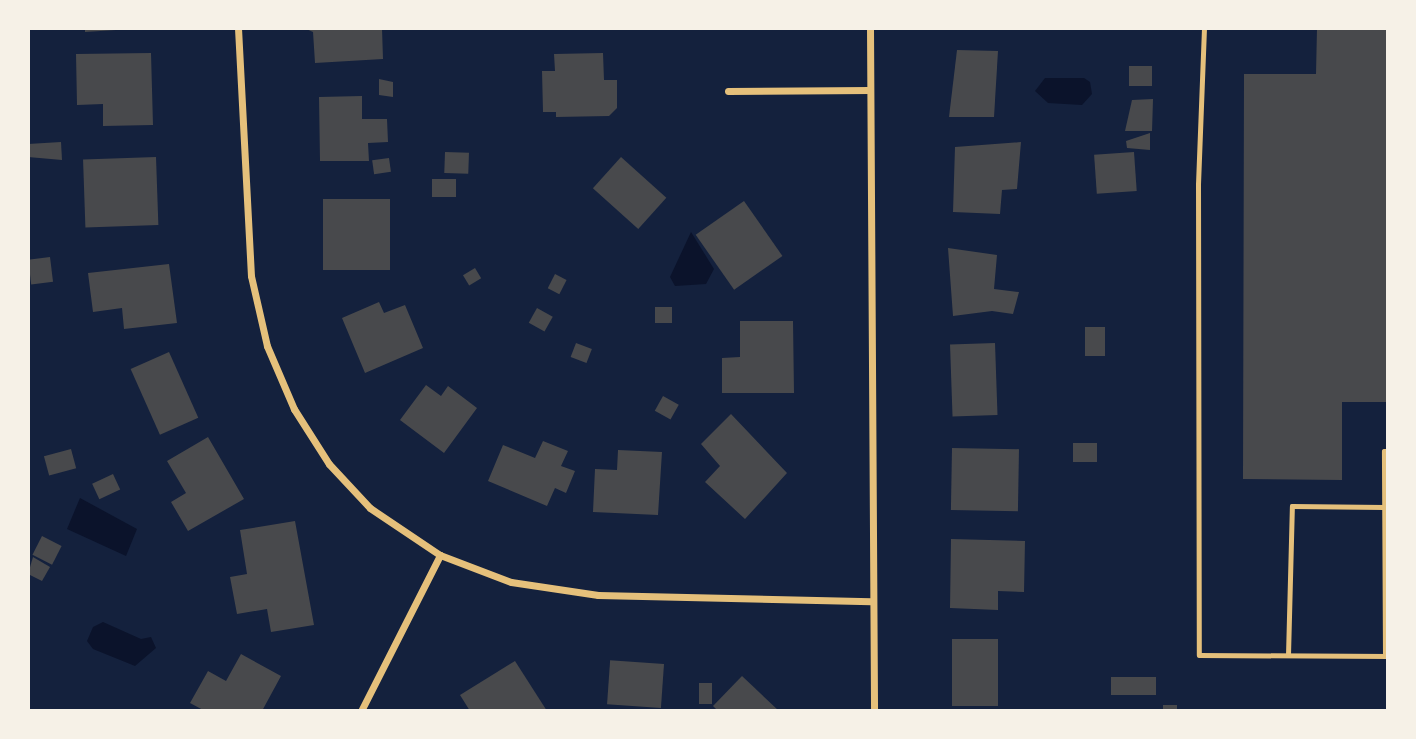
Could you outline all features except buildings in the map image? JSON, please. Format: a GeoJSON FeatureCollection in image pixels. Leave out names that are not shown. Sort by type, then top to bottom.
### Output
{"type":"FeatureCollection","features":[{"type":"Feature","properties":{"kind":"street"},"geometry":{"type":"LineString","coordinates":[[238,28],[250,276],[267,346],[294,409],[329,464],[370,508],[440,555],[511,582],[598,595],[871,601]]}},
{"type":"Feature","properties":{"kind":"street"},"geometry":{"type":"LineString","coordinates":[[870,28],[871,601],[874,711]]}},
{"type":"Feature","properties":{"kind":"street"},"geometry":{"type":"LineString","coordinates":[[728,91],[870,90]]}},
{"type":"Feature","properties":{"kind":"street"},"geometry":{"type":"LineString","coordinates":[[361,711],[440,555]]}},
{"type":"Feature","properties":{"kind":"lane"},"geometry":{"type":"LineString","coordinates":[[1204,28],[1198,184],[1199,655],[1386,656],[1384,451],[1388,451]]}},
{"type":"Feature","properties":{"kind":"lane"},"geometry":{"type":"LineString","coordinates":[[1288,656],[1292,506],[1384,507]]}},
{"type":"Feature","properties":{"kind":"water"},"geometry":{"type":"Polygon","coordinates":[[[1045,78],[1084,78],[1090,82],[1092,94],[1082,105],[1048,103],[1035,91],[1045,78]]]}},
{"type":"Feature","properties":{"kind":"water"},"geometry":{"type":"Polygon","coordinates":[[[691,232],[714,269],[706,284],[675,286],[670,277],[691,232]]]}},
{"type":"Feature","properties":{"kind":"water"},"geometry":{"type":"Polygon","coordinates":[[[80,498],[137,529],[126,556],[67,529],[80,498]]]}},
{"type":"Feature","properties":{"kind":"water"},"geometry":{"type":"Polygon","coordinates":[[[103,622],[141,639],[151,637],[156,648],[135,666],[93,649],[87,641],[93,627],[103,622]]]}}]}
